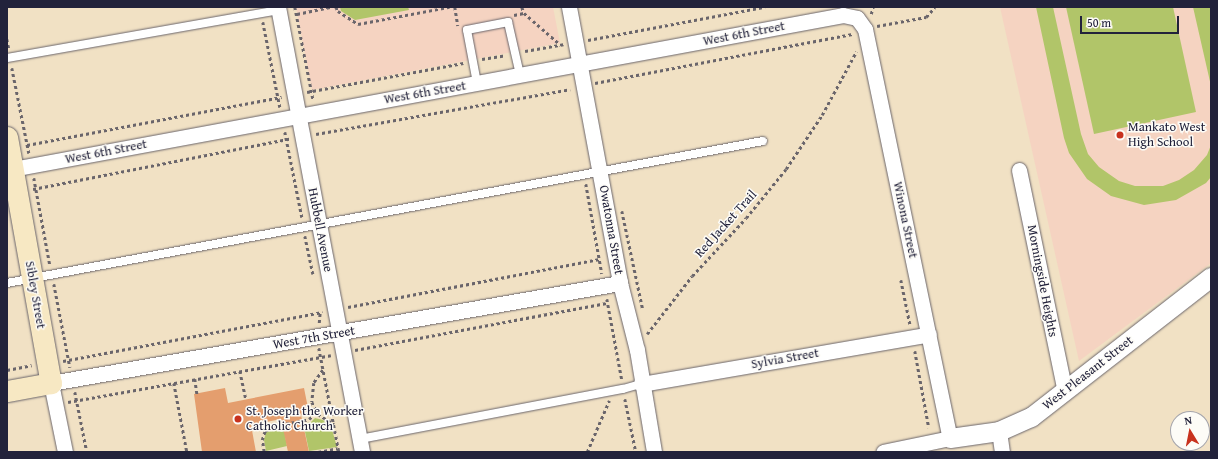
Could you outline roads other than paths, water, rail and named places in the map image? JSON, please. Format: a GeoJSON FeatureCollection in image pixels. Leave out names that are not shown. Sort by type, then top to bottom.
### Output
{"type":"FeatureCollection","features":[{"type":"Feature","properties":{"kind":"main road","name":"Sibley Street"},"geometry":{"type":"LineString","coordinates":[[7,137],[26,190],[42,277],[48,362],[44,384]]}},
{"type":"Feature","properties":{"kind":"main road","name":"West 7th Street"},"geometry":{"type":"LineString","coordinates":[[7,391],[44,384]]}},
{"type":"Feature","properties":{"kind":"street","name":"Owatonna Street"},"geometry":{"type":"LineString","coordinates":[[570,7],[576,42],[587,63],[600,171],[620,282],[637,350],[641,384],[654,452]]}},
{"type":"Feature","properties":{"kind":"street","name":"Hubbell Avenue"},"geometry":{"type":"LineString","coordinates":[[278,9],[297,116],[344,352],[361,446]]}},
{"type":"Feature","properties":{"kind":"street","name":"Winona Street"},"geometry":{"type":"LineString","coordinates":[[843,15],[857,18],[867,30],[950,438]]}},
{"type":"Feature","properties":{"kind":"street","name":"West 6th Street"},"geometry":{"type":"LineString","coordinates":[[17,168],[843,15]]}},
{"type":"Feature","properties":{"kind":"street","name":"Morningside Heights"},"geometry":{"type":"LineString","coordinates":[[1019,170],[1064,392]]}},
{"type":"Feature","properties":{"kind":"street","name":"West Pleasant Street"},"geometry":{"type":"LineString","coordinates":[[950,438],[999,431],[1031,417],[1211,277]]}},
{"type":"Feature","properties":{"kind":"street","name":"West 7th Street"},"geometry":{"type":"LineString","coordinates":[[44,384],[340,334],[620,282]]}},
{"type":"Feature","properties":{"kind":"street","name":"Sylvia Street"},"geometry":{"type":"LineString","coordinates":[[641,384],[929,334]]}},
{"type":"Feature","properties":{"kind":"street","name":"Sibley Street"},"geometry":{"type":"LineString","coordinates":[[44,384],[56,404],[65,452]]}},
{"type":"Feature","properties":{"kind":"street"},"geometry":{"type":"LineString","coordinates":[[999,431],[1002,452]]}},
{"type":"Feature","properties":{"kind":"street"},"geometry":{"type":"LineString","coordinates":[[883,452],[950,438]]}},
{"type":"Feature","properties":{"kind":"lane"},"geometry":{"type":"LineString","coordinates":[[9,58],[278,9]]}},
{"type":"Feature","properties":{"kind":"lane"},"geometry":{"type":"LineString","coordinates":[[477,83],[467,30],[508,22],[520,75]]}},
{"type":"Feature","properties":{"kind":"lane"},"geometry":{"type":"LineString","coordinates":[[7,283],[763,141]]}},
{"type":"Feature","properties":{"kind":"lane"},"geometry":{"type":"LineString","coordinates":[[361,446],[624,389],[641,384]]}},
{"type":"Feature","properties":{"kind":"place","name":"Mankato West High School"},"geometry":{"type":"Point","coordinates":[1120,135]}},
{"type":"Feature","properties":{"kind":"place","name":"St. Joseph the Worker Catholic Church"},"geometry":{"type":"Point","coordinates":[238,419]}}]}
